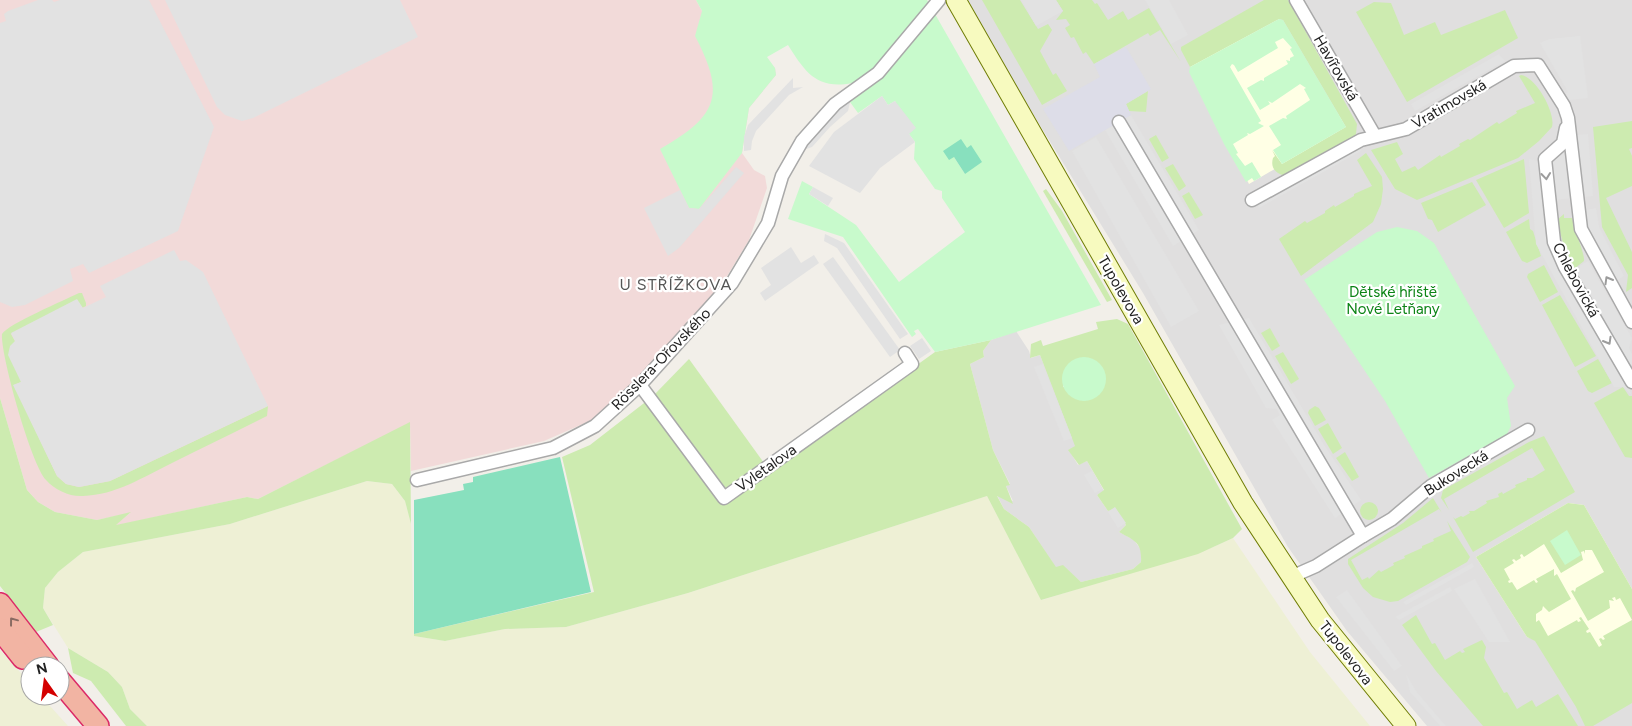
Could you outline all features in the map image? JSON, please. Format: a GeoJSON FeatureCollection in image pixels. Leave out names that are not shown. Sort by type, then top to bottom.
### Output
{"type":"FeatureCollection","features":[{"type":"Feature","properties":{"kind":"highway"},"geometry":{"type":"LineString","coordinates":[[0,604],[40,656]]}},
{"type":"Feature","properties":{"kind":"highway"},"geometry":{"type":"LineString","coordinates":[[0,629],[22,656]]}},
{"type":"Feature","properties":{"kind":"highway"},"geometry":{"type":"LineString","coordinates":[[70,693],[98,726]]}},
{"type":"Feature","properties":{"kind":"highway"},"geometry":{"type":"LineString","coordinates":[[62,706],[79,726]]}},
{"type":"Feature","properties":{"kind":"main road","name":"Tupolevova"},"geometry":{"type":"LineString","coordinates":[[956,0],[1243,503],[1291,577],[1336,641],[1406,726]]}},
{"type":"Feature","properties":{"kind":"street","name":"Rösslera-Ořovského"},"geometry":{"type":"LineString","coordinates":[[417,480],[553,448],[595,426],[640,385],[732,283],[768,223],[782,176],[802,141],[836,104],[878,73],[939,0]]}},
{"type":"Feature","properties":{"kind":"street","name":"Havířovská"},"geometry":{"type":"LineString","coordinates":[[1296,0],[1375,136]]}},
{"type":"Feature","properties":{"kind":"street","name":"Vratimovská"},"geometry":{"type":"LineString","coordinates":[[1252,200],[1361,140],[1406,129],[1514,66],[1538,65]]}},
{"type":"Feature","properties":{"kind":"street","name":"Chlebovická"},"geometry":{"type":"LineString","coordinates":[[1538,65],[1564,106],[1568,118],[1581,229],[1632,322]]}},
{"type":"Feature","properties":{"kind":"street","name":"Chlebovická"},"geometry":{"type":"LineString","coordinates":[[1568,118],[1563,143],[1545,159],[1554,242],[1565,267],[1632,382]]}},
{"type":"Feature","properties":{"kind":"street"},"geometry":{"type":"LineString","coordinates":[[1119,122],[1363,536],[1316,566],[1291,577]]}},
{"type":"Feature","properties":{"kind":"street","name":"Vyletalova"},"geometry":{"type":"LineString","coordinates":[[640,385],[724,498],[912,364],[905,354]]}},
{"type":"Feature","properties":{"kind":"street","name":"Bukovecká"},"geometry":{"type":"LineString","coordinates":[[1363,536],[1392,519],[1431,486],[1528,430]]}},
{"type":"Feature","properties":{"kind":"shaded area"},"geometry":{"type":"Polygon","coordinates":[[[0,0],[696,0],[702,11],[775,68],[776,75],[749,108],[742,153],[754,170],[765,176],[767,188],[749,240],[721,286],[640,377],[592,420],[544,441],[411,471],[410,423],[258,499],[247,497],[114,526],[130,513],[97,520],[55,512],[38,502],[27,490],[0,398],[0,0]]]}},
{"type":"Feature","properties":{"kind":"shaded area"},"geometry":{"type":"Polygon","coordinates":[[[38,0],[52,0],[54,2],[60,0],[149,0],[214,127],[178,231],[89,273],[83,264],[70,269],[73,281],[25,305],[12,307],[0,302],[0,23],[6,21],[4,14],[8,11],[38,0]]]}},
{"type":"Feature","properties":{"kind":"shaded area"},"geometry":{"type":"Polygon","coordinates":[[[165,0],[400,0],[418,37],[253,118],[242,121],[225,115],[217,107],[165,0]]]}},
{"type":"Feature","properties":{"kind":"shaded area"},"geometry":{"type":"Polygon","coordinates":[[[968,0],[1632,0],[1632,726],[1427,726],[1347,631],[1288,547],[1143,293],[1011,78],[968,0]]]}},
{"type":"Feature","properties":{"kind":"shaded area"},"geometry":{"type":"Polygon","coordinates":[[[1021,0],[1056,0],[1063,11],[1036,26],[1021,0]]]}},
{"type":"Feature","properties":{"kind":"shaded area"},"geometry":{"type":"Polygon","coordinates":[[[1145,0],[1169,0],[1188,35],[1171,44],[1145,0]]]}},
{"type":"Feature","properties":{"kind":"shaded area"},"geometry":{"type":"Polygon","coordinates":[[[1299,0],[1305,0],[1370,113],[1366,116],[1299,0]]]}},
{"type":"Feature","properties":{"kind":"shaded area"},"geometry":{"type":"Polygon","coordinates":[[[1279,19],[1346,127],[1249,184],[1190,66],[1279,19]]]}},
{"type":"Feature","properties":{"kind":"shaded area"},"geometry":{"type":"Polygon","coordinates":[[[1580,36],[1588,98],[1568,100],[1566,93],[1568,92],[1540,43],[1549,39],[1580,36]]]}},
{"type":"Feature","properties":{"kind":"shaded area"},"geometry":{"type":"Polygon","coordinates":[[[1126,47],[1151,89],[1126,104],[1131,115],[1069,151],[1043,109],[1100,77],[1094,64],[1126,47]]]}},
{"type":"Feature","properties":{"kind":"shaded area"},"geometry":{"type":"Polygon","coordinates":[[[1499,54],[1505,61],[1415,111],[1411,104],[1499,54]]]}},
{"type":"Feature","properties":{"kind":"shaded area"},"geometry":{"type":"Polygon","coordinates":[[[793,78],[793,88],[803,87],[789,95],[756,131],[751,150],[744,151],[744,137],[748,125],[793,78]]]}},
{"type":"Feature","properties":{"kind":"shaded area"},"geometry":{"type":"Polygon","coordinates":[[[882,96],[888,105],[895,101],[916,128],[909,134],[915,142],[880,168],[860,193],[809,166],[834,132],[882,96]]]}},
{"type":"Feature","properties":{"kind":"shaded area"},"geometry":{"type":"Polygon","coordinates":[[[850,102],[848,111],[812,147],[803,150],[832,115],[850,102]]]}},
{"type":"Feature","properties":{"kind":"shaded area"},"geometry":{"type":"Polygon","coordinates":[[[1131,115],[1199,230],[1173,246],[1105,130],[1131,115]]]}},
{"type":"Feature","properties":{"kind":"shaded area"},"geometry":{"type":"Polygon","coordinates":[[[1588,134],[1593,196],[1543,201],[1558,263],[1632,395],[1623,387],[1614,387],[1536,244],[1529,159],[1539,161],[1577,135],[1588,134]]]}},
{"type":"Feature","properties":{"kind":"shaded area"},"geometry":{"type":"Polygon","coordinates":[[[1096,137],[1199,311],[1171,327],[1072,151],[1096,137]]]}},
{"type":"Feature","properties":{"kind":"shaded area"},"geometry":{"type":"Polygon","coordinates":[[[1356,143],[1361,151],[1259,208],[1257,198],[1356,143]]]}},
{"type":"Feature","properties":{"kind":"shaded area"},"geometry":{"type":"Polygon","coordinates":[[[736,167],[744,173],[679,248],[668,256],[644,208],[680,190],[689,208],[699,209],[736,167]]]}},
{"type":"Feature","properties":{"kind":"shaded area"},"geometry":{"type":"Polygon","coordinates":[[[813,187],[833,198],[828,206],[809,194],[813,187]]]}},
{"type":"Feature","properties":{"kind":"shaded area"},"geometry":{"type":"Polygon","coordinates":[[[1596,208],[1599,227],[1624,276],[1615,282],[1591,237],[1585,210],[1596,208]]]}},
{"type":"Feature","properties":{"kind":"shaded area"},"geometry":{"type":"Polygon","coordinates":[[[825,234],[844,243],[908,334],[900,339],[837,248],[824,241],[825,234]]]}},
{"type":"Feature","properties":{"kind":"shaded area"},"geometry":{"type":"Polygon","coordinates":[[[791,247],[801,263],[814,255],[819,263],[765,301],[760,293],[771,285],[761,268],[791,247]]]}},
{"type":"Feature","properties":{"kind":"shaded area"},"geometry":{"type":"Polygon","coordinates":[[[174,250],[180,261],[186,260],[203,272],[268,406],[110,481],[79,487],[66,484],[57,476],[13,385],[21,382],[8,355],[10,346],[15,341],[11,333],[77,299],[83,308],[106,297],[100,286],[174,250]]]}},
{"type":"Feature","properties":{"kind":"shaded area"},"geometry":{"type":"Polygon","coordinates":[[[833,257],[900,350],[890,357],[823,264],[833,257]]]}},
{"type":"Feature","properties":{"kind":"shaded area"},"geometry":{"type":"Polygon","coordinates":[[[1588,261],[1632,338],[1629,348],[1632,354],[1632,365],[1629,367],[1574,269],[1588,261]]]}},
{"type":"Feature","properties":{"kind":"shaded area"},"geometry":{"type":"Polygon","coordinates":[[[1249,318],[1324,445],[1361,500],[1335,518],[1272,420],[1280,415],[1277,409],[1266,408],[1219,325],[1249,318]]]}},
{"type":"Feature","properties":{"kind":"shaded area"},"geometry":{"type":"Polygon","coordinates":[[[1016,331],[1029,351],[1031,358],[1040,355],[1076,446],[1069,450],[1078,465],[1087,461],[1104,491],[1097,495],[1108,511],[1114,507],[1126,525],[1119,532],[1134,540],[1141,550],[1141,562],[1133,569],[1081,582],[1063,566],[1056,568],[1029,527],[1004,509],[997,495],[1013,501],[1006,486],[1010,484],[993,450],[970,364],[984,357],[983,351],[991,340],[1016,331]]]}},
{"type":"Feature","properties":{"kind":"shaded area"},"geometry":{"type":"Polygon","coordinates":[[[922,338],[931,351],[919,359],[910,346],[922,338]]]}},
{"type":"Feature","properties":{"kind":"shaded area"},"geometry":{"type":"Polygon","coordinates":[[[1043,364],[1072,438],[1064,441],[1034,367],[1043,364]]]}},
{"type":"Feature","properties":{"kind":"shaded area"},"geometry":{"type":"Polygon","coordinates":[[[1092,471],[1102,489],[1095,493],[1084,475],[1092,471]]]}},
{"type":"Feature","properties":{"kind":"shaded area"},"geometry":{"type":"Polygon","coordinates":[[[367,481],[392,484],[405,501],[411,524],[414,636],[445,641],[505,629],[566,627],[688,593],[987,496],[1042,600],[1211,548],[1233,538],[1310,652],[1370,726],[147,726],[130,709],[122,687],[108,672],[68,648],[43,608],[45,588],[58,572],[83,552],[230,524],[367,481]]]}},
{"type":"Feature","properties":{"kind":"shaded area"},"geometry":{"type":"Polygon","coordinates":[[[1568,503],[1584,505],[1632,589],[1632,675],[1527,637],[1476,557],[1568,503]]]}},
{"type":"Feature","properties":{"kind":"shaded area"},"geometry":{"type":"Polygon","coordinates":[[[1115,507],[1126,523],[1118,528],[1108,512],[1115,507]]]}},
{"type":"Feature","properties":{"kind":"shaded area"},"geometry":{"type":"Polygon","coordinates":[[[1472,563],[1474,567],[1406,605],[1403,602],[1472,563]]]}},
{"type":"Feature","properties":{"kind":"shaded area"},"geometry":{"type":"Polygon","coordinates":[[[1475,579],[1510,642],[1489,642],[1454,589],[1475,579]]]}},
{"type":"Feature","properties":{"kind":"shaded area"},"geometry":{"type":"Polygon","coordinates":[[[1450,587],[1452,591],[1399,620],[1395,617],[1450,587]]]}},
{"type":"Feature","properties":{"kind":"shaded area"},"geometry":{"type":"Polygon","coordinates":[[[1347,590],[1402,666],[1394,671],[1336,597],[1347,590]]]}},
{"type":"Feature","properties":{"kind":"shaded area"},"geometry":{"type":"Polygon","coordinates":[[[0,650],[20,672],[20,706],[50,706],[68,726],[0,726],[0,650]]]}},
{"type":"Feature","properties":{"kind":"shaded area"},"geometry":{"type":"Polygon","coordinates":[[[1406,674],[1416,691],[1446,726],[1440,726],[1410,692],[1406,674]]]}},
{"type":"Feature","properties":{"kind":"green space"},"geometry":{"type":"Polygon","coordinates":[[[696,0],[927,0],[1101,305],[991,340],[935,352],[918,329],[914,331],[916,334],[912,337],[843,237],[788,219],[802,181],[813,187],[809,194],[856,225],[899,282],[965,232],[942,198],[942,191],[935,189],[914,159],[915,142],[909,134],[895,101],[888,105],[882,96],[858,113],[850,102],[861,94],[852,83],[830,84],[813,77],[806,71],[788,45],[767,57],[775,68],[776,75],[749,108],[742,153],[699,209],[689,208],[660,149],[694,126],[705,114],[711,102],[713,89],[711,74],[695,36],[702,11],[696,0]],[[971,146],[954,157],[965,174],[971,146]]]}},
{"type":"Feature","properties":{"kind":"green space"},"geometry":{"type":"Polygon","coordinates":[[[982,0],[1020,0],[1038,29],[1048,24],[1052,30],[1040,51],[1053,75],[1056,73],[1067,91],[1042,105],[982,0]]]}},
{"type":"Feature","properties":{"kind":"green space"},"geometry":{"type":"Polygon","coordinates":[[[1056,0],[1092,0],[1095,4],[1097,3],[1108,20],[1123,11],[1128,20],[1149,8],[1181,62],[1160,30],[1150,36],[1148,33],[1094,64],[1086,52],[1083,54],[1074,37],[1071,38],[1065,28],[1070,25],[1066,19],[1056,20],[1063,11],[1056,0]]]}},
{"type":"Feature","properties":{"kind":"green space"},"geometry":{"type":"Polygon","coordinates":[[[1264,0],[1288,0],[1357,124],[1356,134],[1353,139],[1286,176],[1279,174],[1273,168],[1272,162],[1275,156],[1272,150],[1282,164],[1346,127],[1283,20],[1279,19],[1190,67],[1181,50],[1181,47],[1264,0]]]}},
{"type":"Feature","properties":{"kind":"green space"},"geometry":{"type":"Polygon","coordinates":[[[1374,2],[1391,3],[1404,35],[1435,22],[1441,35],[1505,10],[1518,38],[1407,102],[1356,12],[1374,2]]]}},
{"type":"Feature","properties":{"kind":"green space"},"geometry":{"type":"Polygon","coordinates":[[[1279,19],[1283,20],[1346,127],[1282,164],[1273,150],[1281,145],[1269,126],[1283,118],[1287,119],[1286,116],[1310,100],[1304,89],[1306,88],[1300,84],[1272,103],[1268,101],[1270,104],[1260,110],[1247,88],[1261,80],[1264,81],[1264,78],[1288,64],[1286,60],[1290,61],[1290,58],[1294,56],[1290,49],[1292,48],[1283,38],[1275,42],[1278,48],[1238,72],[1232,64],[1230,67],[1261,121],[1258,123],[1264,126],[1250,134],[1247,133],[1248,135],[1233,144],[1238,153],[1236,154],[1245,166],[1252,162],[1261,177],[1254,181],[1252,178],[1246,182],[1224,144],[1189,72],[1190,67],[1279,19]]]}},
{"type":"Feature","properties":{"kind":"green space"},"geometry":{"type":"Polygon","coordinates":[[[1521,75],[1533,82],[1544,96],[1551,113],[1552,127],[1539,141],[1518,158],[1417,200],[1395,189],[1371,150],[1397,142],[1403,154],[1395,159],[1402,172],[1415,166],[1418,170],[1497,122],[1499,124],[1517,113],[1516,111],[1535,103],[1519,76],[1521,75]]]}},
{"type":"Feature","properties":{"kind":"green space"},"geometry":{"type":"Polygon","coordinates":[[[1148,91],[1146,112],[1129,111],[1126,104],[1148,91]]]}},
{"type":"Feature","properties":{"kind":"green space"},"geometry":{"type":"Polygon","coordinates":[[[1632,121],[1632,148],[1629,149],[1632,156],[1632,186],[1606,198],[1632,252],[1632,288],[1626,292],[1628,275],[1602,227],[1593,127],[1632,121]]]}},
{"type":"Feature","properties":{"kind":"green space"},"geometry":{"type":"Polygon","coordinates":[[[1156,135],[1169,158],[1162,162],[1149,139],[1156,135]]]}},
{"type":"Feature","properties":{"kind":"green space"},"geometry":{"type":"Polygon","coordinates":[[[961,139],[967,148],[971,145],[982,162],[965,174],[954,157],[949,160],[943,151],[961,139]]]}},
{"type":"Feature","properties":{"kind":"green space"},"geometry":{"type":"Polygon","coordinates":[[[1366,153],[1382,177],[1381,204],[1373,222],[1301,276],[1279,239],[1305,221],[1307,223],[1325,213],[1334,205],[1335,207],[1354,196],[1354,194],[1372,186],[1357,160],[1366,153]]]}},
{"type":"Feature","properties":{"kind":"green space"},"geometry":{"type":"Polygon","coordinates":[[[1524,159],[1529,213],[1504,228],[1476,180],[1524,159]]]}},
{"type":"Feature","properties":{"kind":"green space"},"geometry":{"type":"Polygon","coordinates":[[[1173,164],[1186,186],[1179,191],[1165,168],[1173,164]]]}},
{"type":"Feature","properties":{"kind":"green space"},"geometry":{"type":"Polygon","coordinates":[[[1472,182],[1486,205],[1438,232],[1432,220],[1428,219],[1421,203],[1472,182]]]}},
{"type":"Feature","properties":{"kind":"green space"},"geometry":{"type":"Polygon","coordinates":[[[1046,189],[1062,211],[1112,300],[1107,302],[1043,191],[1046,189]]]}},
{"type":"Feature","properties":{"kind":"green space"},"geometry":{"type":"Polygon","coordinates":[[[1189,192],[1203,215],[1195,219],[1182,196],[1189,192]]]}},
{"type":"Feature","properties":{"kind":"green space"},"geometry":{"type":"Polygon","coordinates":[[[1564,214],[1564,218],[1572,218],[1584,258],[1584,261],[1574,269],[1564,247],[1557,220],[1564,214]]]}},
{"type":"Feature","properties":{"kind":"green space"},"geometry":{"type":"Polygon","coordinates":[[[1529,219],[1530,229],[1533,231],[1541,256],[1527,263],[1522,261],[1506,232],[1529,219]]]}},
{"type":"Feature","properties":{"kind":"green space","name":"Dětské hřiště Nové Letňany"},"geometry":{"type":"Polygon","coordinates":[[[1397,227],[1417,231],[1434,243],[1515,386],[1507,398],[1511,426],[1507,434],[1429,478],[1385,401],[1304,280],[1377,232],[1397,227]]]}},
{"type":"Feature","properties":{"kind":"green space"},"geometry":{"type":"Polygon","coordinates":[[[1544,265],[1558,292],[1540,302],[1527,277],[1528,274],[1544,265]]]}},
{"type":"Feature","properties":{"kind":"green space"},"geometry":{"type":"Polygon","coordinates":[[[82,293],[86,306],[82,308],[77,300],[11,334],[15,341],[21,382],[14,385],[57,476],[66,484],[79,487],[110,481],[268,406],[267,416],[118,489],[95,495],[78,496],[68,494],[54,487],[46,480],[40,470],[25,432],[6,363],[2,334],[25,318],[82,293]]]}},
{"type":"Feature","properties":{"kind":"green space"},"geometry":{"type":"Polygon","coordinates":[[[1560,295],[1596,356],[1575,367],[1542,305],[1560,295]]]}},
{"type":"Feature","properties":{"kind":"green space"},"geometry":{"type":"Polygon","coordinates":[[[1117,319],[1128,324],[1242,529],[1233,538],[1198,554],[1041,600],[987,496],[688,593],[566,627],[505,629],[445,641],[414,636],[414,634],[594,592],[562,457],[590,445],[648,400],[725,503],[935,352],[991,340],[983,351],[984,357],[970,364],[993,450],[1010,485],[1006,486],[1013,504],[997,496],[1004,509],[1029,527],[1056,567],[1063,565],[1081,582],[1133,569],[1141,562],[1139,546],[1119,532],[1126,525],[1115,508],[1108,511],[1097,495],[1104,490],[1087,461],[1079,465],[1068,450],[1075,446],[1040,355],[1030,358],[1031,344],[1041,340],[1043,346],[1098,329],[1096,322],[1117,319]],[[1104,371],[1063,373],[1063,387],[1104,386],[1104,371]]]}},
{"type":"Feature","properties":{"kind":"green space"},"geometry":{"type":"Polygon","coordinates":[[[1270,328],[1280,346],[1272,351],[1261,333],[1270,328]]]}},
{"type":"Feature","properties":{"kind":"green space"},"geometry":{"type":"Polygon","coordinates":[[[1283,352],[1299,379],[1291,384],[1275,356],[1283,352]]]}},
{"type":"Feature","properties":{"kind":"green space"},"geometry":{"type":"Polygon","coordinates":[[[1084,357],[1096,361],[1102,367],[1106,379],[1102,391],[1096,397],[1084,401],[1072,397],[1066,391],[1062,379],[1066,367],[1072,361],[1084,357]]]}},
{"type":"Feature","properties":{"kind":"green space"},"geometry":{"type":"Polygon","coordinates":[[[689,359],[764,463],[727,490],[655,394],[689,359]]]}},
{"type":"Feature","properties":{"kind":"green space"},"geometry":{"type":"Polygon","coordinates":[[[1598,359],[1612,383],[1592,393],[1588,391],[1577,371],[1598,359]]]}},
{"type":"Feature","properties":{"kind":"green space"},"geometry":{"type":"Polygon","coordinates":[[[1623,387],[1629,396],[1632,396],[1632,458],[1625,457],[1594,403],[1623,387]]]}},
{"type":"Feature","properties":{"kind":"green space"},"geometry":{"type":"Polygon","coordinates":[[[0,398],[27,490],[38,502],[55,512],[97,520],[131,512],[116,525],[247,497],[258,499],[410,422],[411,524],[405,501],[392,484],[367,481],[230,524],[83,552],[58,572],[45,588],[43,608],[53,625],[36,632],[0,586],[0,398]]]}},
{"type":"Feature","properties":{"kind":"green space"},"geometry":{"type":"Polygon","coordinates":[[[1315,406],[1319,408],[1326,420],[1315,426],[1308,413],[1315,406]]]}},
{"type":"Feature","properties":{"kind":"green space"},"geometry":{"type":"Polygon","coordinates":[[[1328,423],[1342,448],[1333,454],[1318,429],[1328,423]]]}},
{"type":"Feature","properties":{"kind":"green space"},"geometry":{"type":"Polygon","coordinates":[[[1544,436],[1575,492],[1473,552],[1453,517],[1455,519],[1463,517],[1470,513],[1469,511],[1474,511],[1487,503],[1486,501],[1499,497],[1498,494],[1502,492],[1503,494],[1516,487],[1515,485],[1527,480],[1527,478],[1532,478],[1545,470],[1532,448],[1444,499],[1449,510],[1441,498],[1443,490],[1529,442],[1544,436]]]}},
{"type":"Feature","properties":{"kind":"green space"},"geometry":{"type":"Polygon","coordinates":[[[1345,452],[1359,477],[1352,481],[1336,458],[1345,452]]]}},
{"type":"Feature","properties":{"kind":"green space"},"geometry":{"type":"Polygon","coordinates":[[[560,457],[591,592],[414,634],[414,500],[464,490],[463,484],[473,482],[473,477],[560,457]]]}},
{"type":"Feature","properties":{"kind":"green space"},"geometry":{"type":"Polygon","coordinates":[[[1433,498],[1442,513],[1439,509],[1351,560],[1362,580],[1368,577],[1369,579],[1379,570],[1381,572],[1394,565],[1393,563],[1405,558],[1404,556],[1451,531],[1447,521],[1470,557],[1467,562],[1398,601],[1390,602],[1373,597],[1363,588],[1348,564],[1348,559],[1403,523],[1433,498]]]}},
{"type":"Feature","properties":{"kind":"green space"},"geometry":{"type":"Polygon","coordinates":[[[1369,502],[1375,505],[1378,511],[1375,517],[1369,520],[1363,517],[1360,511],[1363,505],[1369,502]]]}},
{"type":"Feature","properties":{"kind":"green space"},"geometry":{"type":"Polygon","coordinates":[[[1568,503],[1584,505],[1632,589],[1632,620],[1632,703],[1593,726],[1585,726],[1576,707],[1535,641],[1527,637],[1476,557],[1568,503]],[[1544,544],[1524,557],[1522,554],[1520,555],[1521,558],[1516,561],[1512,560],[1514,563],[1504,569],[1510,580],[1508,581],[1509,583],[1512,582],[1517,590],[1534,580],[1536,583],[1538,582],[1536,579],[1554,569],[1554,576],[1557,574],[1571,599],[1549,612],[1543,606],[1542,610],[1536,614],[1536,622],[1539,620],[1548,636],[1577,620],[1578,622],[1581,621],[1579,618],[1581,617],[1589,629],[1586,631],[1587,633],[1590,632],[1599,647],[1602,645],[1599,639],[1605,639],[1603,636],[1632,620],[1620,598],[1616,600],[1615,597],[1612,598],[1614,601],[1609,600],[1610,608],[1588,621],[1571,591],[1575,592],[1576,588],[1604,572],[1592,550],[1585,550],[1585,554],[1584,551],[1581,552],[1583,560],[1561,573],[1544,544]]]}},
{"type":"Feature","properties":{"kind":"green space"},"geometry":{"type":"Polygon","coordinates":[[[1567,530],[1581,555],[1565,565],[1550,541],[1567,530]]]}},
{"type":"Feature","properties":{"kind":"green space"},"geometry":{"type":"Polygon","coordinates":[[[1416,615],[1432,644],[1435,643],[1445,660],[1460,651],[1462,653],[1465,652],[1463,649],[1482,640],[1486,647],[1484,658],[1504,693],[1507,692],[1517,709],[1532,700],[1536,707],[1558,694],[1578,726],[1483,726],[1436,671],[1402,625],[1416,615]]]}},
{"type":"Feature","properties":{"kind":"green space"},"geometry":{"type":"Polygon","coordinates":[[[68,648],[108,672],[122,687],[130,709],[147,726],[126,726],[91,681],[73,673],[68,648]]]}},
{"type":"Feature","properties":{"kind":"district","name":"U STŘÍŽKOVA"},"geometry":{"type":"Point","coordinates":[676,284]}}]}
